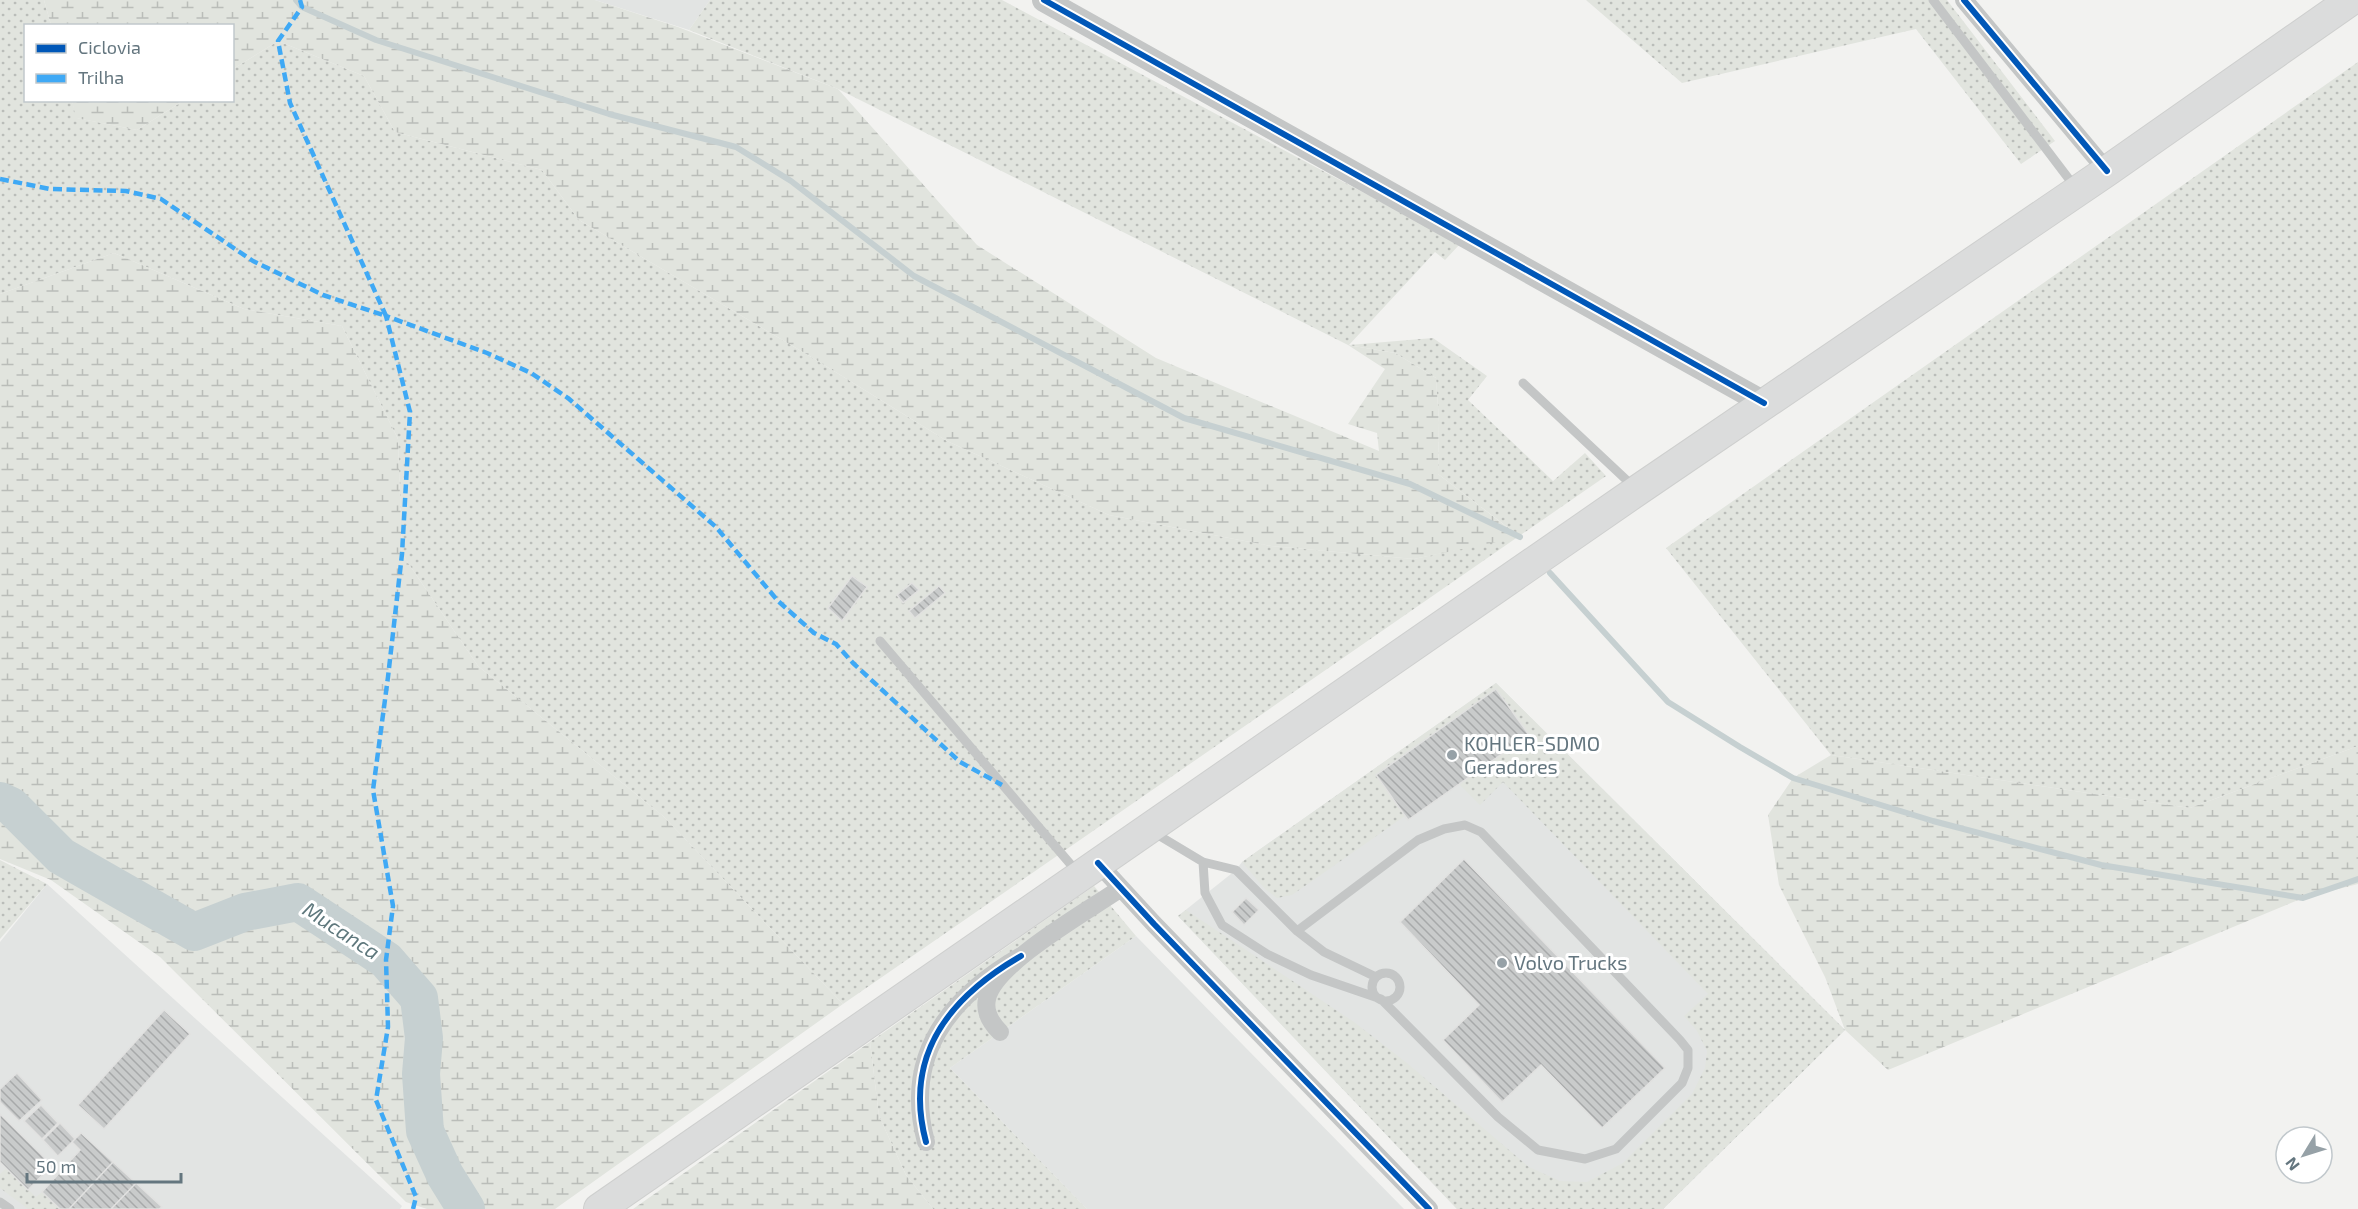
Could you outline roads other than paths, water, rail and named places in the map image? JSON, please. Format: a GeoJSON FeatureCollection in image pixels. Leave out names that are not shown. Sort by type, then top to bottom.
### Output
{"type":"FeatureCollection","features":[{"type":"Feature","properties":{"kind":"main road"},"geometry":{"type":"LineString","coordinates":[[599,1209],[1764,403],[2107,171],[2351,0]]}},
{"type":"Feature","properties":{"kind":"street"},"geometry":{"type":"LineString","coordinates":[[1044,0],[1764,403]]}},
{"type":"Feature","properties":{"kind":"street"},"geometry":{"type":"LineString","coordinates":[[1964,0],[2107,171]]}},
{"type":"Feature","properties":{"kind":"street"},"geometry":{"type":"LineString","coordinates":[[1089,869],[1121,888],[1429,1209]]}},
{"type":"Feature","properties":{"kind":"street"},"geometry":{"type":"LineString","coordinates":[[926,1142],[919,1117],[924,1061],[936,1035],[952,1011],[994,972],[1021,957],[1121,888]]}},
{"type":"Feature","properties":{"kind":"street"},"geometry":{"type":"LineString","coordinates":[[1000,1032],[989,1021],[987,1000],[998,977],[1021,957]]}},
{"type":"Feature","properties":{"kind":"lane"},"geometry":{"type":"LineString","coordinates":[[1933,0],[2078,191]]}},
{"type":"Feature","properties":{"kind":"lane"},"geometry":{"type":"LineString","coordinates":[[1523,383],[1638,490]]}},
{"type":"Feature","properties":{"kind":"lane"},"geometry":{"type":"LineString","coordinates":[[880,641],[1089,869]]}},
{"type":"Feature","properties":{"kind":"lane"},"geometry":{"type":"LineString","coordinates":[[1203,862],[1205,893],[1222,925],[1267,954],[1311,975],[1381,999],[1390,1000],[1400,990],[1397,977],[1389,973],[1376,977],[1372,989],[1377,997],[1381,999],[1498,1117],[1538,1150],[1585,1159],[1616,1149],[1682,1083],[1688,1068],[1688,1050],[1680,1040],[1481,832],[1466,825],[1444,829],[1418,840],[1297,931]]}},
{"type":"Feature","properties":{"kind":"lane"},"geometry":{"type":"LineString","coordinates":[[1148,828],[1203,862],[1236,870],[1297,931],[1324,951],[1376,977]]}},
{"type":"Feature","properties":{"kind":"lane"},"geometry":{"type":"LineString","coordinates":[[0,1202],[10,1209]]}},
{"type":"Feature","properties":{"kind":"waterway"},"geometry":{"type":"LineString","coordinates":[[296,0],[302,7],[376,40],[609,114],[736,147],[791,181],[914,276],[1184,418],[1410,484],[1520,537]]}},
{"type":"Feature","properties":{"kind":"waterway"},"geometry":{"type":"LineString","coordinates":[[1550,573],[1668,702],[1793,778],[1933,821],[2101,865],[2303,898],[2358,879]]}},
{"type":"Feature","properties":{"kind":"waterway","name":"Mucanca"},"geometry":{"type":"LineString","coordinates":[[0,801],[11,806],[61,856],[194,932],[245,912],[298,902],[386,960],[419,998],[424,1038],[421,1074],[425,1131],[445,1175],[466,1209]]}},
{"type":"Feature","properties":{"kind":"place","name":"KOHLER-SDMO Geradores"},"geometry":{"type":"Point","coordinates":[1452,755]}},
{"type":"Feature","properties":{"kind":"place","name":"Volvo Trucks"},"geometry":{"type":"Point","coordinates":[1502,963]}}]}
